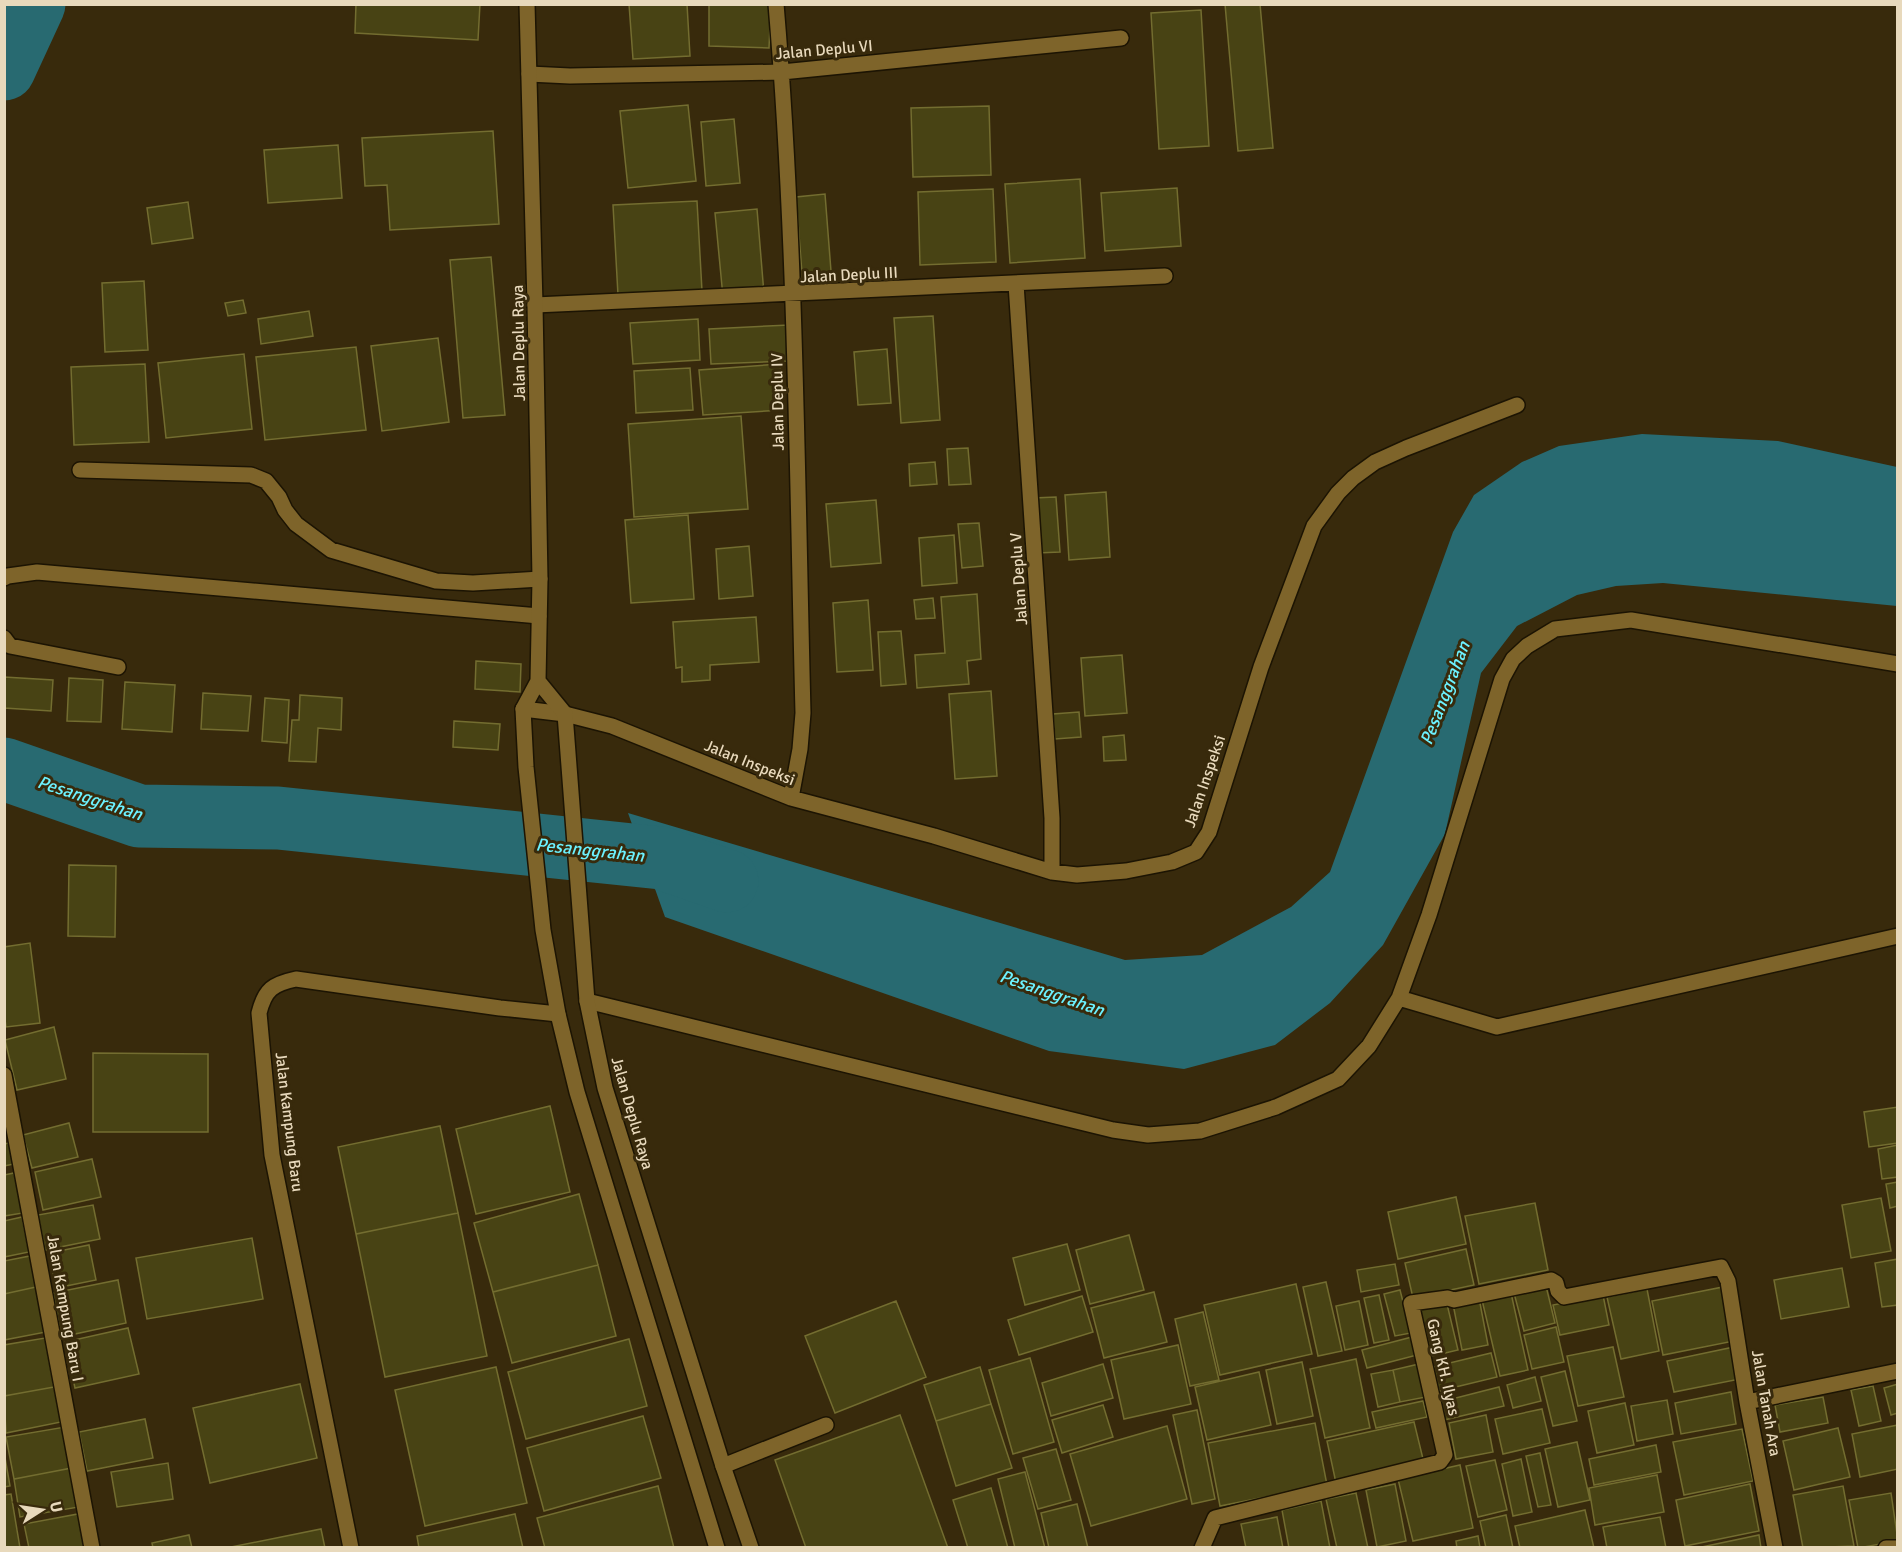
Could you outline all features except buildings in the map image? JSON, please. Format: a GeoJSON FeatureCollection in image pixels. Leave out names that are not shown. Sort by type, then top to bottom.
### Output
{"type":"FeatureCollection","features":[{"type":"Feature","properties":{"kind":"street","name":"Jalan Deplu Raya"},"geometry":{"type":"LineString","coordinates":[[523,709],[538,681],[540,579],[527,4]]}},
{"type":"Feature","properties":{"kind":"street","name":"Jalan Deplu IV"},"geometry":{"type":"LineString","coordinates":[[777,4],[793,294],[803,713],[800,749],[791,798]]}},
{"type":"Feature","properties":{"kind":"street","name":"Jalan Deplu VI"},"geometry":{"type":"LineString","coordinates":[[529,74],[570,76],[782,72],[1121,38]]}},
{"type":"Feature","properties":{"kind":"street","name":"Jalan Deplu III"},"geometry":{"type":"LineString","coordinates":[[535,305],[1165,276]]}},
{"type":"Feature","properties":{"kind":"street","name":"Jalan Deplu V"},"geometry":{"type":"LineString","coordinates":[[1016,284],[1052,818],[1052,872]]}},
{"type":"Feature","properties":{"kind":"street","name":"Jalan Inspeksi"},"geometry":{"type":"LineString","coordinates":[[523,709],[565,714],[612,726],[791,798],[934,836],[1052,872],[1077,874],[1126,871],[1172,862],[1196,852],[1209,832],[1261,667],[1314,526],[1338,493],[1353,478],[1375,462],[1517,405]]}},
{"type":"Feature","properties":{"kind":"street"},"geometry":{"type":"LineString","coordinates":[[80,470],[251,475],[266,481],[296,525],[331,550],[436,581],[473,583],[540,579]]}},
{"type":"Feature","properties":{"kind":"street"},"geometry":{"type":"LineString","coordinates":[[4,578],[37,572],[539,616]]}},
{"type":"Feature","properties":{"kind":"street"},"geometry":{"type":"LineString","coordinates":[[586,1001],[1113,1130],[1148,1135],[1200,1131],[1276,1107],[1338,1079],[1369,1046],[1399,998],[1429,915],[1502,679],[1513,659],[1527,646],[1555,629],[1631,620],[1898,664]]}},
{"type":"Feature","properties":{"kind":"street"},"geometry":{"type":"LineString","coordinates":[[4,638],[9,646],[118,667]]}},
{"type":"Feature","properties":{"kind":"street"},"geometry":{"type":"LineString","coordinates":[[538,681],[565,714]]}},
{"type":"Feature","properties":{"kind":"street"},"geometry":{"type":"LineString","coordinates":[[523,709],[526,767],[543,930],[558,1014],[577,1092],[717,1548]]}},
{"type":"Feature","properties":{"kind":"street","name":"Jalan Deplu Raya"},"geometry":{"type":"LineString","coordinates":[[565,714],[586,1001],[604,1088],[751,1548]]}},
{"type":"Feature","properties":{"kind":"street"},"geometry":{"type":"LineString","coordinates":[[1399,998],[1497,1027],[1898,936]]}},
{"type":"Feature","properties":{"kind":"street","name":"Jalan Kampung Baru"},"geometry":{"type":"LineString","coordinates":[[351,1548],[272,1155],[259,1013],[262,1002],[266,992],[280,983],[296,979],[558,1014]]}},
{"type":"Feature","properties":{"kind":"street","name":"Jalan Kampung Baru I"},"geometry":{"type":"LineString","coordinates":[[4,1075],[92,1548]]}},
{"type":"Feature","properties":{"kind":"street","name":"Jalan Tanah Ara"},"geometry":{"type":"LineString","coordinates":[[1721,1267],[1728,1281],[1747,1402],[1775,1548]]}},
{"type":"Feature","properties":{"kind":"street","name":"Gang KH. Ilyas"},"geometry":{"type":"LineString","coordinates":[[1202,1548],[1215,1518],[1440,1462],[1444,1459],[1445,1455],[1411,1303],[1448,1298],[1454,1300],[1551,1280],[1556,1283],[1558,1291],[1564,1297],[1721,1267]]}},
{"type":"Feature","properties":{"kind":"street"},"geometry":{"type":"LineString","coordinates":[[1747,1402],[1898,1371]]}},
{"type":"Feature","properties":{"kind":"street"},"geometry":{"type":"LineString","coordinates":[[723,1466],[826,1425]]}},
{"type":"Feature","properties":{"kind":"street"},"geometry":{"type":"LineString","coordinates":[[1886,1548],[1896,1548]]}},
{"type":"Feature","properties":{"kind":"water"},"geometry":{"type":"Polygon","coordinates":[[[1642,434],[1778,441],[1897,467],[1897,606],[1663,583],[1616,586],[1577,595],[1517,626],[1481,673],[1445,834],[1383,945],[1330,1003],[1275,1045],[1184,1069],[1049,1051],[665,917],[628,813],[1125,960],[1202,955],[1291,907],[1330,872],[1453,532],[1474,495],[1522,462],[1559,446],[1642,434]]]}},
{"type":"Feature","properties":{"kind":"waterway","name":"Pesanggrahan"},"geometry":{"type":"LineString","coordinates":[[4,69],[34,4]]}},
{"type":"Feature","properties":{"kind":"waterway","name":"Pesanggrahan"},"geometry":{"type":"LineString","coordinates":[[4,769],[139,816],[278,818],[661,858],[727,881]]}}]}
